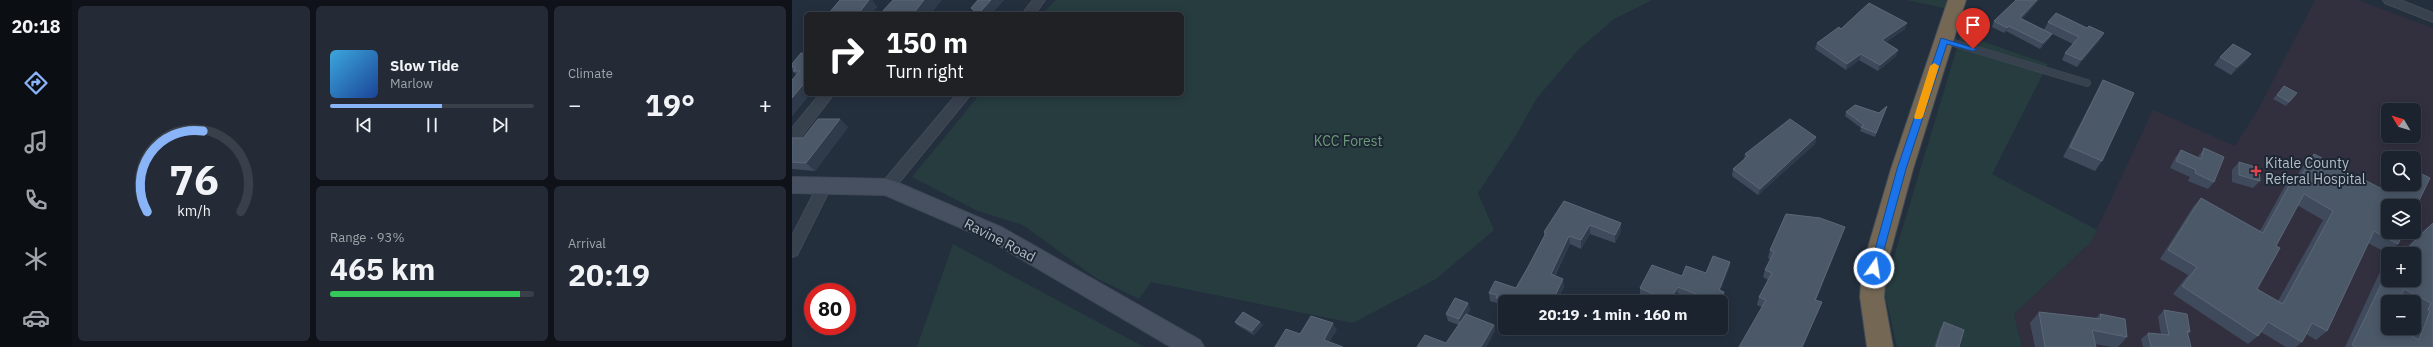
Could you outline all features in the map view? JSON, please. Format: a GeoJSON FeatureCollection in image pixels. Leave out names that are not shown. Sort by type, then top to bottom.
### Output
{"type":"FeatureCollection","features":[{"type":"Feature","properties":{"kind":"highway"},"geometry":{"type":"LineString","coordinates":[[1880,347],[1872,297],[1874,268],[1900,176],[1957,0]]}},
{"type":"Feature","properties":{"kind":"street"},"geometry":{"type":"LineString","coordinates":[[1030,12],[1039,0]]}},
{"type":"Feature","properties":{"kind":"street"},"geometry":{"type":"LineString","coordinates":[[2389,0],[2433,18]]}},
{"type":"Feature","properties":{"kind":"street"},"geometry":{"type":"LineString","coordinates":[[792,138],[825,96]]}},
{"type":"Feature","properties":{"kind":"street"},"geometry":{"type":"LineString","coordinates":[[887,187],[962,96]]}},
{"type":"Feature","properties":{"kind":"street","name":"Ravine Road"},"geometry":{"type":"LineString","coordinates":[[792,185],[887,187],[996,234],[1192,347]]}},
{"type":"Feature","properties":{"kind":"street"},"geometry":{"type":"LineString","coordinates":[[792,251],[825,185]]}},
{"type":"Feature","properties":{"kind":"lane"},"geometry":{"type":"LineString","coordinates":[[1944,40],[2087,83]]}},
{"type":"Feature","properties":{"kind":"shaded area","name":"Kitale County Referal Hospital"},"geometry":{"type":"Polygon","coordinates":[[[2315,0],[2357,0],[2433,28],[2433,347],[2022,347],[2014,314],[2091,242],[2153,110],[2235,146],[2258,110],[2315,0]]]}},
{"type":"Feature","properties":{"kind":"green space","name":"KCC Forest"},"geometry":{"type":"Polygon","coordinates":[[[1056,0],[1652,0],[1614,19],[1578,50],[1537,98],[1515,137],[1478,193],[1494,230],[1436,279],[1353,323],[1151,282],[1139,299],[1096,278],[1023,225],[978,211],[912,177],[978,96],[1184,96],[1184,12],[1044,12],[1056,0]]]}},
{"type":"Feature","properties":{"kind":"green space"},"geometry":{"type":"Polygon","coordinates":[[[1907,0],[1956,0],[1953,10],[1907,0]]]}},
{"type":"Feature","properties":{"kind":"green space"},"geometry":{"type":"Polygon","coordinates":[[[1961,34],[2048,64],[1992,174],[2097,230],[2091,242],[2014,314],[2022,347],[1897,347],[1884,290],[1961,34]]]}},
{"type":"Feature","properties":{"kind":"green space"},"geometry":{"type":"Polygon","coordinates":[[[953,244],[1144,347],[917,347],[953,244]]]}},
{"type":"Feature","properties":{"kind":"building"},"geometry":{"type":"Polygon","coordinates":[[[840,0],[869,0],[860,12],[830,12],[840,0]]]}},
{"type":"Feature","properties":{"kind":"building"},"geometry":{"type":"Polygon","coordinates":[[[893,0],[924,0],[915,12],[882,12],[893,0]]]}},
{"type":"Feature","properties":{"kind":"building"},"geometry":{"type":"Polygon","coordinates":[[[978,0],[991,0],[980,12],[976,12],[971,8],[978,0]]]}},
{"type":"Feature","properties":{"kind":"building"},"geometry":{"type":"Polygon","coordinates":[[[2016,0],[2037,0],[2020,18],[2052,34],[2043,43],[2009,26],[2007,28],[1994,21],[2016,0]]]}},
{"type":"Feature","properties":{"kind":"building"},"geometry":{"type":"Polygon","coordinates":[[[1869,3],[1907,23],[1882,40],[1898,50],[1880,65],[1861,54],[1847,64],[1817,43],[1839,27],[1841,29],[1869,3]]]}},
{"type":"Feature","properties":{"kind":"building"},"geometry":{"type":"Polygon","coordinates":[[[2056,13],[2087,28],[2089,26],[2104,33],[2081,60],[2065,53],[2079,37],[2048,22],[2056,13]]]}},
{"type":"Feature","properties":{"kind":"building"},"geometry":{"type":"Polygon","coordinates":[[[2233,44],[2251,54],[2237,67],[2220,57],[2233,44]]]}},
{"type":"Feature","properties":{"kind":"building"},"geometry":{"type":"Polygon","coordinates":[[[801,53],[804,53],[804,83],[792,98],[792,80],[800,71],[793,71],[796,67],[792,67],[792,64],[801,53]]]}},
{"type":"Feature","properties":{"kind":"building"},"geometry":{"type":"Polygon","coordinates":[[[2103,80],[2134,93],[2102,161],[2070,147],[2103,80]]]}},
{"type":"Feature","properties":{"kind":"building"},"geometry":{"type":"Polygon","coordinates":[[[2284,86],[2297,93],[2289,102],[2277,95],[2284,86]]]}},
{"type":"Feature","properties":{"kind":"building"},"geometry":{"type":"Polygon","coordinates":[[[1855,105],[1879,113],[1887,106],[1876,133],[1861,127],[1864,125],[1846,112],[1855,105]]]}},
{"type":"Feature","properties":{"kind":"building"},"geometry":{"type":"Polygon","coordinates":[[[818,119],[840,119],[806,163],[792,162],[792,138],[803,138],[818,119]]]}},
{"type":"Feature","properties":{"kind":"building"},"geometry":{"type":"Polygon","coordinates":[[[1790,119],[1816,137],[1760,189],[1733,169],[1748,156],[1745,154],[1790,119]]]}},
{"type":"Feature","properties":{"kind":"building"},"geometry":{"type":"Polygon","coordinates":[[[2204,148],[2224,157],[2214,182],[2195,173],[2196,170],[2176,161],[2181,150],[2201,159],[2204,148]]]}},
{"type":"Feature","properties":{"kind":"building"},"geometry":{"type":"Polygon","coordinates":[[[2314,154],[2381,188],[2381,191],[2421,191],[2421,174],[2430,178],[2420,199],[2381,199],[2381,235],[2374,231],[2327,331],[2312,323],[2302,342],[2268,322],[2258,336],[2182,286],[2197,267],[2168,250],[2201,198],[2263,233],[2295,175],[2300,178],[2314,154]],[[2304,194],[2276,246],[2280,248],[2257,289],[2283,304],[2333,211],[2304,194]]]}},
{"type":"Feature","properties":{"kind":"building"},"geometry":{"type":"Polygon","coordinates":[[[2239,162],[2259,168],[2260,181],[2239,175],[2239,162]]]}},
{"type":"Feature","properties":{"kind":"building"},"geometry":{"type":"Polygon","coordinates":[[[1564,201],[1621,223],[1615,235],[1590,225],[1581,240],[1569,236],[1551,274],[1563,279],[1555,295],[1498,295],[1498,299],[1496,298],[1497,295],[1489,293],[1495,281],[1516,288],[1546,233],[1544,232],[1564,201]]]}},
{"type":"Feature","properties":{"kind":"building"},"geometry":{"type":"Polygon","coordinates":[[[1786,214],[1820,218],[1845,227],[1815,300],[1822,302],[1802,347],[1739,347],[1766,300],[1759,297],[1772,273],[1765,270],[1774,252],[1770,250],[1786,214]]]}},
{"type":"Feature","properties":{"kind":"building"},"geometry":{"type":"Polygon","coordinates":[[[2433,223],[2433,347],[2356,347],[2352,345],[2381,285],[2381,287],[2421,287],[2421,247],[2409,247],[2417,239],[2421,239],[2421,235],[2433,223]]]}},
{"type":"Feature","properties":{"kind":"building"},"geometry":{"type":"Polygon","coordinates":[[[2389,239],[2400,239],[2398,244],[2389,239]]]}},
{"type":"Feature","properties":{"kind":"building"},"geometry":{"type":"Polygon","coordinates":[[[1713,256],[1730,262],[1719,290],[1724,292],[1723,295],[1699,295],[1678,287],[1673,295],[1656,295],[1640,288],[1652,265],[1682,276],[1686,266],[1706,273],[1713,256]]]}},
{"type":"Feature","properties":{"kind":"building"},"geometry":{"type":"Polygon","coordinates":[[[1455,298],[1468,303],[1459,319],[1446,314],[1455,298]]]}},
{"type":"Feature","properties":{"kind":"building"},"geometry":{"type":"Polygon","coordinates":[[[2164,310],[2187,314],[2190,332],[2187,331],[2191,347],[2151,347],[2148,333],[2169,335],[2164,310]]]}},
{"type":"Feature","properties":{"kind":"building"},"geometry":{"type":"Polygon","coordinates":[[[1243,312],[1260,322],[1252,331],[1235,322],[1243,312]]]}},
{"type":"Feature","properties":{"kind":"building"},"geometry":{"type":"Polygon","coordinates":[[[2039,312],[2101,319],[2100,314],[2125,319],[2127,337],[2092,330],[2096,347],[2045,347],[2039,312]]]}},
{"type":"Feature","properties":{"kind":"building"},"geometry":{"type":"Polygon","coordinates":[[[1466,314],[1494,325],[1481,347],[1417,347],[1425,335],[1446,343],[1466,314]]]}},
{"type":"Feature","properties":{"kind":"building"},"geometry":{"type":"Polygon","coordinates":[[[1311,316],[1333,323],[1324,340],[1343,347],[1275,347],[1286,329],[1300,334],[1311,316]]]}},
{"type":"Feature","properties":{"kind":"building"},"geometry":{"type":"Polygon","coordinates":[[[1944,322],[1964,330],[1959,347],[1936,347],[1944,322]]]}},
{"type":"Feature","properties":{"kind":"slow traffic"},"geometry":{"type":"LineString","coordinates":[[1918,117],[1934,66]]}},
{"type":"Feature","properties":{"kind":"place","name":"Kitale County Referal Hospital"},"geometry":{"type":"Point","coordinates":[2256,171]}},
{"type":"Feature","properties":{"kind":"route"},"geometry":{"type":"LineString","coordinates":[[1874,268],[1902,169],[1944,40],[1973,49]]}}]}
